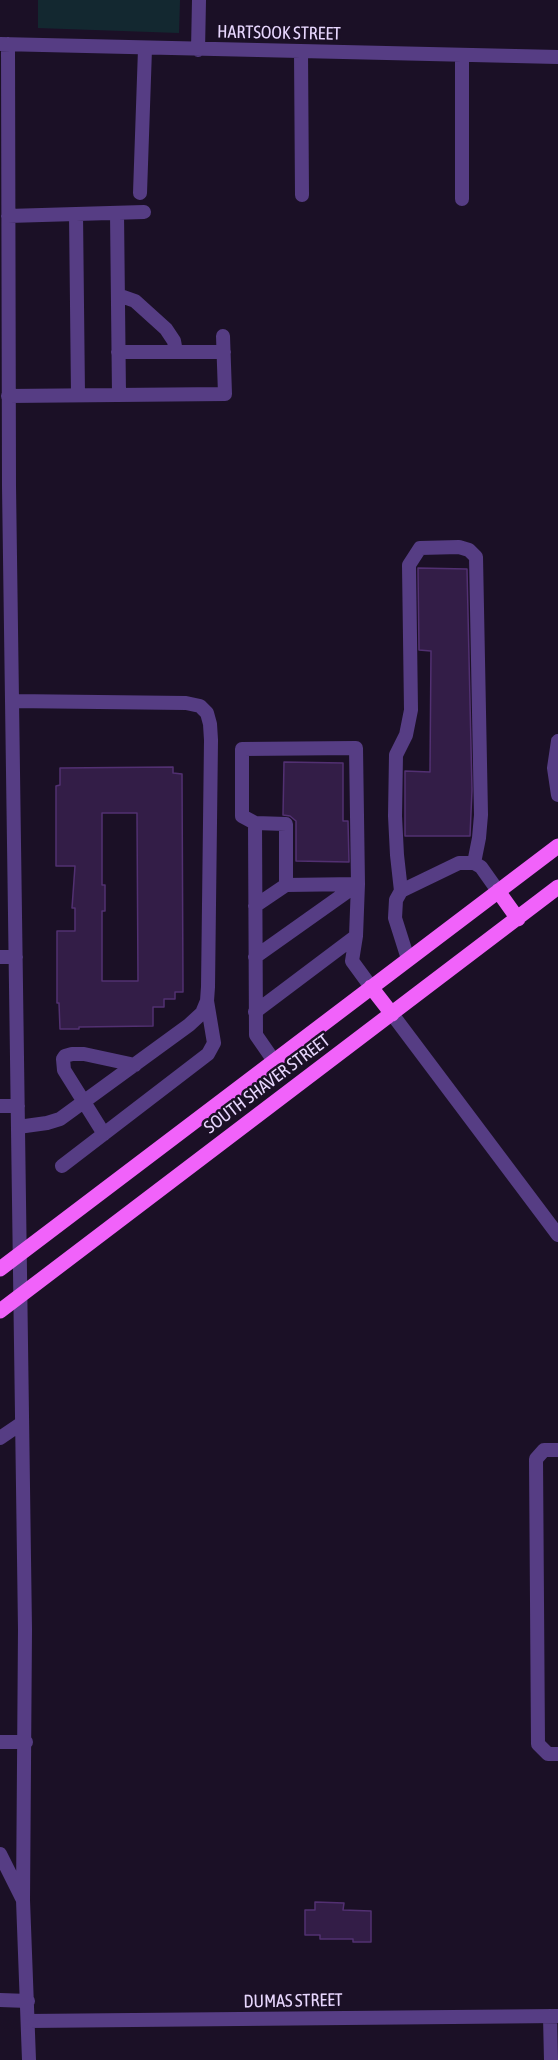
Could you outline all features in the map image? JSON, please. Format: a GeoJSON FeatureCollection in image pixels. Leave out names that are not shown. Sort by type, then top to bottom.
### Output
{"type":"FeatureCollection","features":[{"type":"Feature","properties":{"kind":"main road","name":"SOUTH SHAVER STREET"},"geometry":{"type":"LineString","coordinates":[[0,1269],[558,846]]}},
{"type":"Feature","properties":{"kind":"main road","name":"SOUTH SHAVER STREET"},"geometry":{"type":"LineString","coordinates":[[0,1311],[558,887]]}},
{"type":"Feature","properties":{"kind":"main road"},"geometry":{"type":"LineString","coordinates":[[498,891],[518,919]]}},
{"type":"Feature","properties":{"kind":"main road"},"geometry":{"type":"LineString","coordinates":[[371,987],[392,1014]]}},
{"type":"Feature","properties":{"kind":"street"},"geometry":{"type":"LineString","coordinates":[[198,50],[199,0]]}},
{"type":"Feature","properties":{"kind":"street"},"geometry":{"type":"LineString","coordinates":[[4,44],[8,216],[4,320],[8,396],[4,486],[6,651],[12,701],[7,817],[16,957],[26,1742],[23,1900],[29,2060]]}},
{"type":"Feature","properties":{"kind":"street","name":"HARTSOOK STREET"},"geometry":{"type":"LineString","coordinates":[[4,44],[558,57]]}},
{"type":"Feature","properties":{"kind":"street"},"geometry":{"type":"LineString","coordinates":[[140,193],[145,48]]}},
{"type":"Feature","properties":{"kind":"street"},"geometry":{"type":"LineString","coordinates":[[301,52],[302,195]]}},
{"type":"Feature","properties":{"kind":"street"},"geometry":{"type":"LineString","coordinates":[[462,55],[462,199]]}},
{"type":"Feature","properties":{"kind":"street"},"geometry":{"type":"LineString","coordinates":[[8,216],[144,212]]}},
{"type":"Feature","properties":{"kind":"street"},"geometry":{"type":"LineString","coordinates":[[117,213],[119,395]]}},
{"type":"Feature","properties":{"kind":"street"},"geometry":{"type":"LineString","coordinates":[[76,214],[78,395]]}},
{"type":"Feature","properties":{"kind":"street"},"geometry":{"type":"LineString","coordinates":[[118,295],[135,301],[166,329],[174,341],[176,352]]}},
{"type":"Feature","properties":{"kind":"street"},"geometry":{"type":"LineString","coordinates":[[8,396],[225,394],[223,336]]}},
{"type":"Feature","properties":{"kind":"street"},"geometry":{"type":"LineString","coordinates":[[118,352],[224,352]]}},
{"type":"Feature","properties":{"kind":"street"},"geometry":{"type":"LineString","coordinates":[[408,959],[395,918],[396,900],[401,891],[396,836],[396,755],[406,735],[411,710],[409,564],[420,548],[459,547],[470,550],[476,557],[481,815],[474,863]]}},
{"type":"Feature","properties":{"kind":"street"},"geometry":{"type":"LineString","coordinates":[[12,701],[186,703],[200,706],[207,714],[210,724],[207,1001],[214,1031],[214,1043],[208,1054],[62,1166]]}},
{"type":"Feature","properties":{"kind":"street"},"geometry":{"type":"LineString","coordinates":[[558,741],[555,768],[558,795]]}},
{"type":"Feature","properties":{"kind":"street"},"geometry":{"type":"LineString","coordinates":[[286,885],[286,824],[255,823],[242,816],[242,749],[356,748],[358,884],[356,936],[352,961],[371,987]]}},
{"type":"Feature","properties":{"kind":"street"},"geometry":{"type":"LineString","coordinates":[[255,823],[256,1035],[274,1061]]}},
{"type":"Feature","properties":{"kind":"street"},"geometry":{"type":"LineString","coordinates":[[401,891],[459,863],[474,863],[481,867],[498,891]]}},
{"type":"Feature","properties":{"kind":"street"},"geometry":{"type":"LineString","coordinates":[[255,906],[286,885],[358,884]]}},
{"type":"Feature","properties":{"kind":"street"},"geometry":{"type":"LineString","coordinates":[[255,957],[358,884]]}},
{"type":"Feature","properties":{"kind":"street"},"geometry":{"type":"LineString","coordinates":[[255,1012],[356,936]]}},
{"type":"Feature","properties":{"kind":"street"},"geometry":{"type":"LineString","coordinates":[[0,957],[16,957]]}},
{"type":"Feature","properties":{"kind":"street"},"geometry":{"type":"LineString","coordinates":[[18,1127],[60,1119],[189,1025],[202,1013],[207,1001]]}},
{"type":"Feature","properties":{"kind":"street"},"geometry":{"type":"LineString","coordinates":[[392,1014],[558,1235]]}},
{"type":"Feature","properties":{"kind":"street"},"geometry":{"type":"LineString","coordinates":[[104,1134],[64,1070],[62,1063],[65,1056],[84,1054],[135,1065]]}},
{"type":"Feature","properties":{"kind":"street"},"geometry":{"type":"LineString","coordinates":[[0,1106],[18,1106]]}},
{"type":"Feature","properties":{"kind":"street"},"geometry":{"type":"LineString","coordinates":[[0,1438],[22,1423]]}},
{"type":"Feature","properties":{"kind":"street"},"geometry":{"type":"LineString","coordinates":[[558,1450],[544,1450],[536,1459],[538,1744],[548,1754],[558,1754]]}},
{"type":"Feature","properties":{"kind":"street"},"geometry":{"type":"LineString","coordinates":[[0,1742],[26,1742]]}},
{"type":"Feature","properties":{"kind":"street"},"geometry":{"type":"LineString","coordinates":[[0,1854],[23,1900]]}},
{"type":"Feature","properties":{"kind":"street"},"geometry":{"type":"LineString","coordinates":[[0,2000],[28,2001]]}},
{"type":"Feature","properties":{"kind":"street"},"geometry":{"type":"LineString","coordinates":[[551,2060],[554,2016]]}},
{"type":"Feature","properties":{"kind":"street","name":"DUMAS STREET"},"geometry":{"type":"LineString","coordinates":[[28,2021],[554,2016]]}},
{"type":"Feature","properties":{"kind":"shaded area"},"geometry":{"type":"Polygon","coordinates":[[[38,0],[180,0],[179,33],[38,28],[38,0]]]}},
{"type":"Feature","properties":{"kind":"building"},"geometry":{"type":"Polygon","coordinates":[[[418,568],[467,569],[472,790],[470,836],[405,836],[405,771],[430,772],[431,651],[419,650],[418,568]]]}},
{"type":"Feature","properties":{"kind":"building"},"geometry":{"type":"Polygon","coordinates":[[[284,762],[343,763],[343,821],[348,821],[349,862],[296,861],[296,821],[290,816],[283,815],[284,762]]]}},
{"type":"Feature","properties":{"kind":"building"},"geometry":{"type":"Polygon","coordinates":[[[173,767],[173,773],[182,774],[183,992],[175,992],[175,999],[164,999],[164,1007],[153,1007],[153,1026],[60,1029],[59,1003],[57,1003],[57,931],[75,931],[75,908],[72,908],[75,866],[56,866],[56,786],[60,785],[60,768],[173,767]],[[102,813],[102,885],[105,885],[105,911],[102,911],[102,981],[138,981],[137,813],[102,813]]]}},
{"type":"Feature","properties":{"kind":"building"},"geometry":{"type":"Polygon","coordinates":[[[315,1902],[344,1903],[343,1910],[371,1911],[371,1942],[353,1942],[353,1939],[320,1939],[320,1935],[305,1935],[305,1910],[315,1910],[315,1902]]]}}]}
